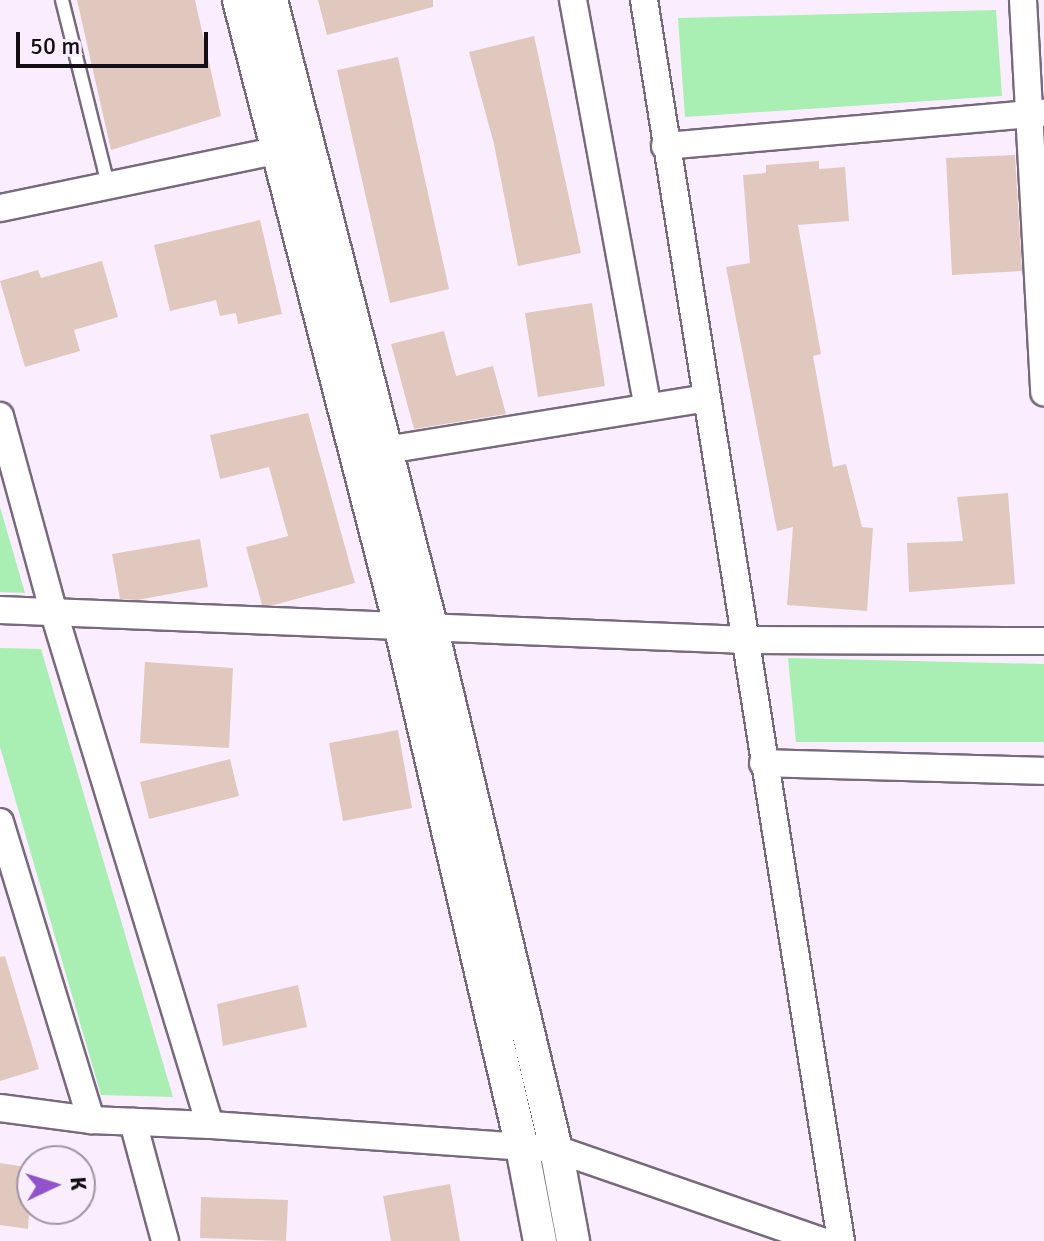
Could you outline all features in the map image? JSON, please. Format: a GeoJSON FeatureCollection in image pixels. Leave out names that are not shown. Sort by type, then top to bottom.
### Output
{"type":"FeatureCollection","features":[{"type":"Feature","properties":{"kind":"street"},"geometry":{"type":"LineString","coordinates":[[239,0],[415,625],[556,1149],[573,1241]]}},
{"type":"Feature","properties":{"kind":"street"},"geometry":{"type":"LineString","coordinates":[[271,0],[386,450],[415,625],[540,1241]]}},
{"type":"Feature","properties":{"kind":"street"},"geometry":{"type":"LineString","coordinates":[[573,0],[647,405]]}},
{"type":"Feature","properties":{"kind":"street"},"geometry":{"type":"LineString","coordinates":[[644,0],[841,1241]]}},
{"type":"Feature","properties":{"kind":"street"},"geometry":{"type":"LineString","coordinates":[[1023,0],[1037,113],[1044,392]]}},
{"type":"Feature","properties":{"kind":"street"},"geometry":{"type":"LineString","coordinates":[[665,146],[1037,113]]}},
{"type":"Feature","properties":{"kind":"street"},"geometry":{"type":"LineString","coordinates":[[0,208],[279,150]]}},
{"type":"Feature","properties":{"kind":"street"},"geometry":{"type":"LineString","coordinates":[[386,450],[647,405],[706,398]]}},
{"type":"Feature","properties":{"kind":"street"},"geometry":{"type":"LineString","coordinates":[[0,416],[53,610],[210,1125]]}},
{"type":"Feature","properties":{"kind":"street"},"geometry":{"type":"LineString","coordinates":[[0,610],[746,640],[1044,641]]}},
{"type":"Feature","properties":{"kind":"street"},"geometry":{"type":"LineString","coordinates":[[763,763],[1044,771]]}},
{"type":"Feature","properties":{"kind":"street"},"geometry":{"type":"LineString","coordinates":[[0,822],[91,1120]]}},
{"type":"Feature","properties":{"kind":"street"},"geometry":{"type":"LineString","coordinates":[[0,1108],[91,1120],[210,1125],[556,1149],[822,1241]]}},
{"type":"Feature","properties":{"kind":"street"},"geometry":{"type":"LineString","coordinates":[[133,1122],[165,1241]]}},
{"type":"Feature","properties":{"kind":"lane"},"geometry":{"type":"LineString","coordinates":[[62,0],[108,185]]}},
{"type":"Feature","properties":{"kind":"green space"},"geometry":{"type":"Polygon","coordinates":[[[996,10],[1002,96],[685,117],[678,18],[996,10]]]}},
{"type":"Feature","properties":{"kind":"green space"},"geometry":{"type":"Polygon","coordinates":[[[0,507],[25,593],[0,592],[0,507]]]}},
{"type":"Feature","properties":{"kind":"green space"},"geometry":{"type":"Polygon","coordinates":[[[0,648],[41,649],[173,1097],[101,1095],[0,747],[0,648]]]}},
{"type":"Feature","properties":{"kind":"green space"},"geometry":{"type":"Polygon","coordinates":[[[788,658],[1044,664],[1044,742],[796,742],[788,658]]]}},
{"type":"Feature","properties":{"kind":"building"},"geometry":{"type":"Polygon","coordinates":[[[77,0],[195,0],[221,116],[111,150],[77,0]]]}},
{"type":"Feature","properties":{"kind":"building"},"geometry":{"type":"Polygon","coordinates":[[[318,0],[433,0],[433,7],[327,35],[318,0]]]}},
{"type":"Feature","properties":{"kind":"building"},"geometry":{"type":"Polygon","coordinates":[[[534,36],[581,253],[518,266],[494,144],[469,52],[534,36]]]}},
{"type":"Feature","properties":{"kind":"building"},"geometry":{"type":"Polygon","coordinates":[[[398,57],[449,289],[390,303],[337,70],[398,57]]]}},
{"type":"Feature","properties":{"kind":"building"},"geometry":{"type":"Polygon","coordinates":[[[1015,155],[1022,271],[952,275],[946,158],[1015,155]]]}},
{"type":"Feature","properties":{"kind":"building"},"geometry":{"type":"Polygon","coordinates":[[[819,161],[819,169],[845,167],[849,221],[798,225],[821,354],[813,356],[833,467],[846,464],[862,527],[873,528],[867,611],[787,605],[793,527],[777,531],[726,267],[750,263],[743,175],[766,173],[766,165],[819,161]]]}},
{"type":"Feature","properties":{"kind":"building"},"geometry":{"type":"Polygon","coordinates":[[[260,220],[282,314],[238,324],[236,313],[220,316],[216,300],[170,311],[154,245],[260,220]]]}},
{"type":"Feature","properties":{"kind":"building"},"geometry":{"type":"Polygon","coordinates":[[[102,261],[118,317],[74,330],[80,351],[25,367],[0,281],[38,270],[41,278],[102,261]]]}},
{"type":"Feature","properties":{"kind":"building"},"geometry":{"type":"Polygon","coordinates":[[[592,303],[605,386],[538,397],[525,313],[592,303]]]}},
{"type":"Feature","properties":{"kind":"building"},"geometry":{"type":"Polygon","coordinates":[[[444,331],[456,376],[493,366],[506,414],[414,429],[391,344],[444,331]]]}},
{"type":"Feature","properties":{"kind":"building"},"geometry":{"type":"Polygon","coordinates":[[[308,413],[355,583],[274,605],[262,605],[246,547],[288,536],[269,467],[220,479],[210,435],[308,413]]]}},
{"type":"Feature","properties":{"kind":"building"},"geometry":{"type":"Polygon","coordinates":[[[1008,493],[1015,584],[909,592],[907,543],[963,541],[957,497],[1008,493]]]}},
{"type":"Feature","properties":{"kind":"building"},"geometry":{"type":"Polygon","coordinates":[[[200,539],[208,587],[137,600],[120,599],[112,554],[200,539]]]}},
{"type":"Feature","properties":{"kind":"building"},"geometry":{"type":"Polygon","coordinates":[[[145,662],[233,668],[229,748],[140,743],[145,662]]]}},
{"type":"Feature","properties":{"kind":"building"},"geometry":{"type":"Polygon","coordinates":[[[398,730],[412,808],[343,821],[329,743],[398,730]]]}},
{"type":"Feature","properties":{"kind":"building"},"geometry":{"type":"Polygon","coordinates":[[[230,759],[239,796],[149,819],[140,782],[230,759]]]}},
{"type":"Feature","properties":{"kind":"building"},"geometry":{"type":"Polygon","coordinates":[[[5,956],[39,1069],[0,1081],[0,957],[5,956]]]}},
{"type":"Feature","properties":{"kind":"building"},"geometry":{"type":"Polygon","coordinates":[[[298,985],[307,1027],[223,1046],[217,1004],[298,985]]]}},
{"type":"Feature","properties":{"kind":"building"},"geometry":{"type":"Polygon","coordinates":[[[0,1163],[16,1166],[16,1225],[28,1225],[28,1229],[0,1225],[0,1163]]]}},
{"type":"Feature","properties":{"kind":"building"},"geometry":{"type":"Polygon","coordinates":[[[450,1184],[460,1241],[391,1241],[383,1196],[450,1184]]]}},
{"type":"Feature","properties":{"kind":"building"},"geometry":{"type":"Polygon","coordinates":[[[201,1197],[288,1200],[286,1241],[200,1238],[201,1197]]]}}]}
